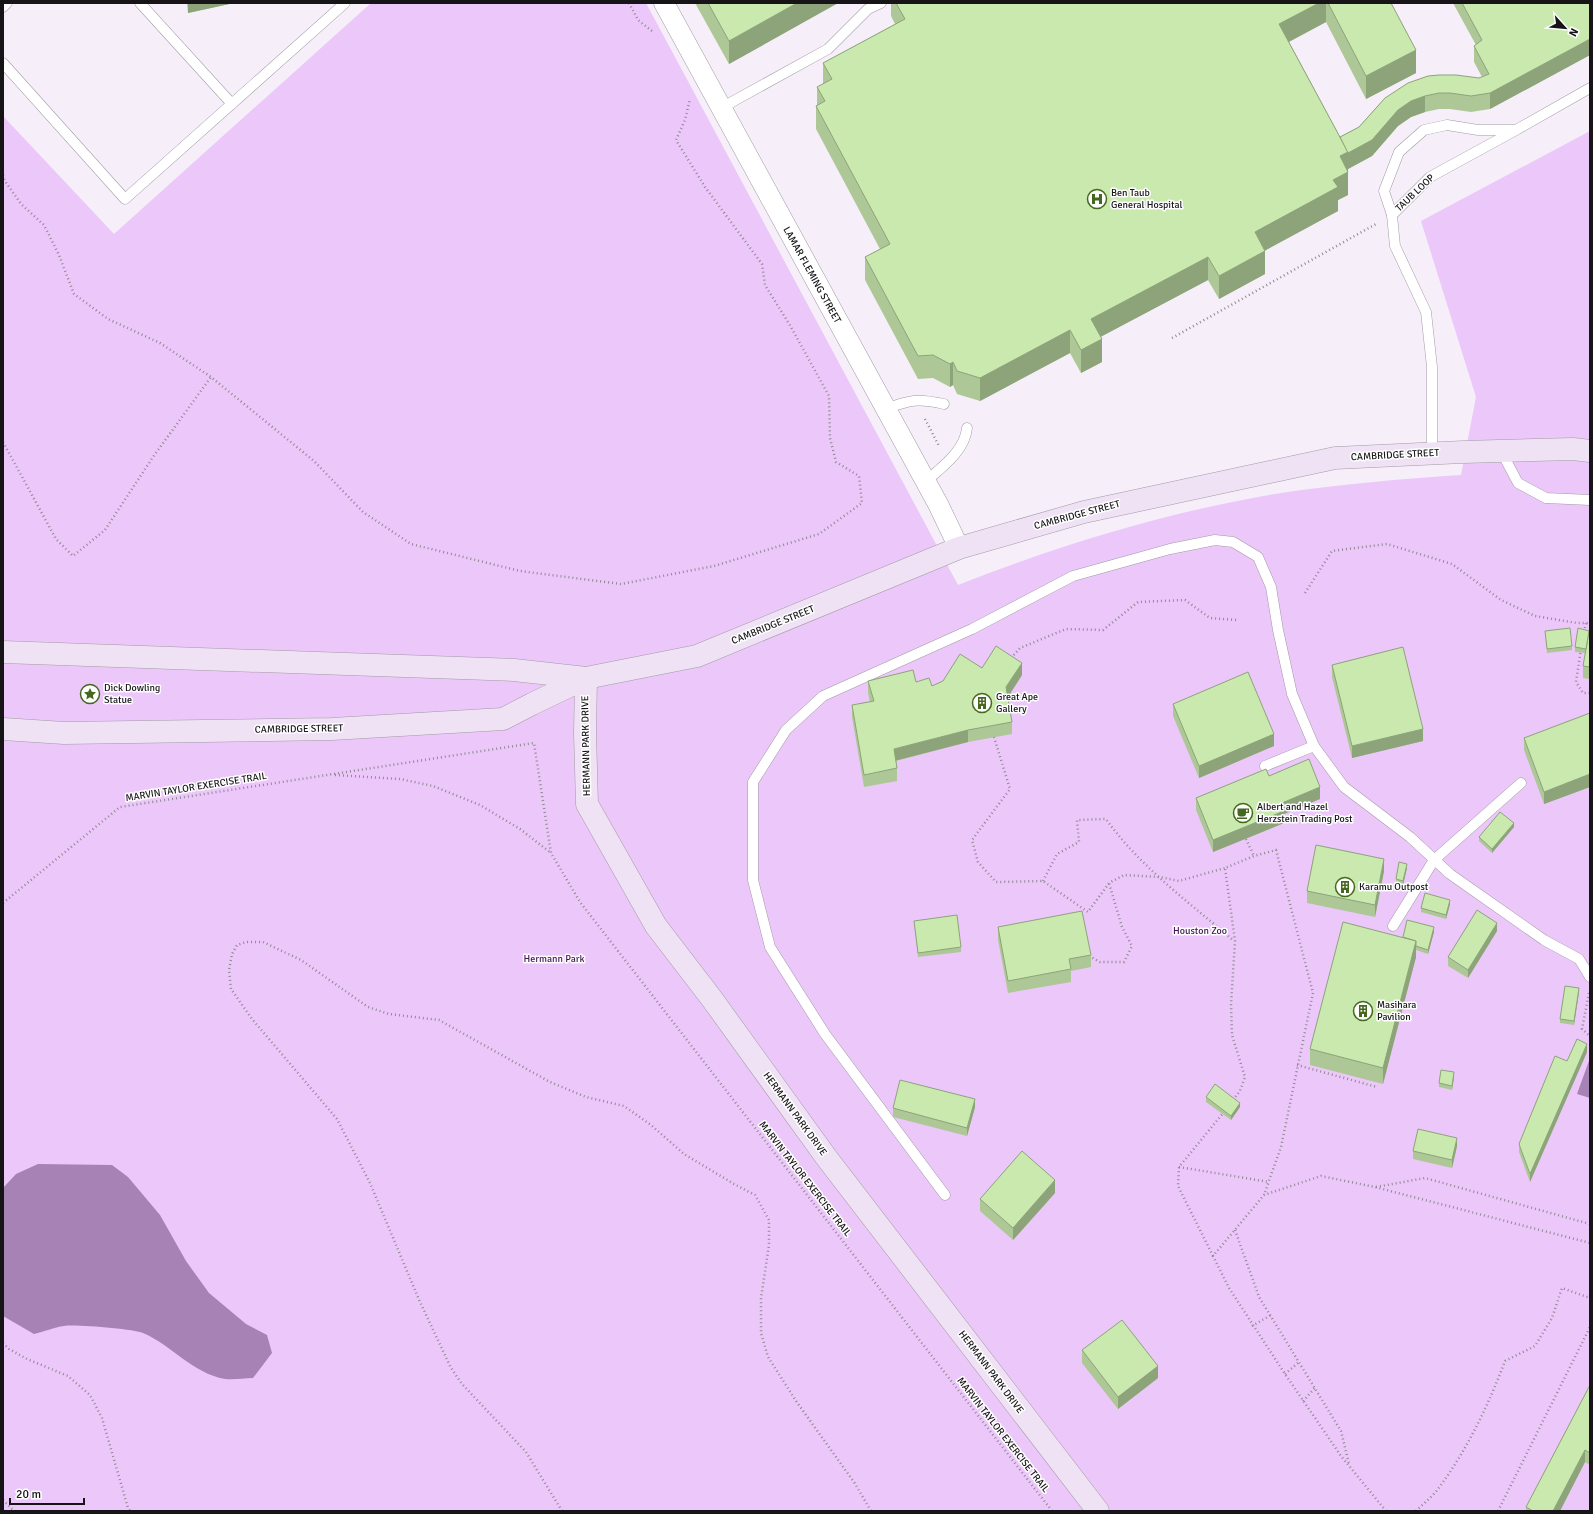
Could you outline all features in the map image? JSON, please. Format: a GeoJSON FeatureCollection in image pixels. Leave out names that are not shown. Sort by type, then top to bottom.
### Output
{"type":"FeatureCollection","features":[{"type":"Feature","properties":{"kind":"street","name":"LAMAR FLEMING STREET"},"geometry":{"type":"LineString","coordinates":[[664,3],[938,504],[959,548]]}},
{"type":"Feature","properties":{"kind":"street","name":"CAMBRIDGE STREET"},"geometry":{"type":"LineString","coordinates":[[3,729],[64,733],[332,729],[503,719],[586,678],[697,656],[959,548],[1084,512],[1335,458],[1432,453],[1573,449],[1590,451]]}},
{"type":"Feature","properties":{"kind":"street","name":"CAMBRIDGE STREET"},"geometry":{"type":"LineString","coordinates":[[3,652],[514,670],[586,678]]}},
{"type":"Feature","properties":{"kind":"street","name":"HERMANN PARK DRIVE"},"geometry":{"type":"LineString","coordinates":[[586,678],[585,732],[587,804],[656,926],[712,999],[826,1157],[1098,1511]]}},
{"type":"Feature","properties":{"kind":"lane"},"geometry":{"type":"LineString","coordinates":[[3,7],[7,3]]}},
{"type":"Feature","properties":{"kind":"lane"},"geometry":{"type":"LineString","coordinates":[[140,3],[232,104]]}},
{"type":"Feature","properties":{"kind":"lane"},"geometry":{"type":"LineString","coordinates":[[3,63],[125,199],[345,3]]}},
{"type":"Feature","properties":{"kind":"lane"},"geometry":{"type":"LineString","coordinates":[[721,108],[828,49],[868,9],[881,3]]}},
{"type":"Feature","properties":{"kind":"lane","name":"TAUB LOOP"},"geometry":{"type":"LineString","coordinates":[[1432,453],[1432,367],[1426,312],[1395,246],[1392,215],[1430,177],[1590,88]]}},
{"type":"Feature","properties":{"kind":"lane"},"geometry":{"type":"LineString","coordinates":[[1392,215],[1384,191],[1399,152],[1424,130],[1447,125],[1478,130],[1516,130]]}},
{"type":"Feature","properties":{"kind":"lane"},"geometry":{"type":"LineString","coordinates":[[885,409],[910,400],[928,400],[944,404]]}},
{"type":"Feature","properties":{"kind":"lane"},"geometry":{"type":"LineString","coordinates":[[925,482],[950,460],[966,437],[967,428]]}},
{"type":"Feature","properties":{"kind":"lane"},"geometry":{"type":"LineString","coordinates":[[1501,451],[1518,484],[1546,498],[1590,500]]}},
{"type":"Feature","properties":{"kind":"lane"},"geometry":{"type":"LineString","coordinates":[[945,1195],[825,1034],[770,947],[753,880],[753,782],[786,730],[823,696],[972,629],[1074,576],[1170,549],[1215,540],[1233,542],[1258,557],[1271,587],[1278,630],[1292,694],[1314,746],[1344,787],[1410,837],[1450,874],[1544,940],[1579,959],[1590,977]]}},
{"type":"Feature","properties":{"kind":"lane"},"geometry":{"type":"LineString","coordinates":[[1265,766],[1314,746]]}},
{"type":"Feature","properties":{"kind":"lane"},"geometry":{"type":"LineString","coordinates":[[1393,926],[1434,860],[1521,783]]}},
{"type":"Feature","properties":{"kind":"path"},"geometry":{"type":"LineString","coordinates":[[629,3],[638,20],[656,34]]}},
{"type":"Feature","properties":{"kind":"path"},"geometry":{"type":"LineString","coordinates":[[3,175],[5,181],[21,204],[44,225],[59,255],[74,294],[108,319],[160,343],[211,377],[314,461],[363,512],[411,544],[520,571],[621,584],[714,566],[819,534],[862,503],[858,476],[836,462],[830,438],[829,396],[791,327],[765,286],[762,264],[705,187],[676,140],[686,120],[691,97]]}},
{"type":"Feature","properties":{"kind":"path"},"geometry":{"type":"LineString","coordinates":[[1172,338],[1392,215]]}},
{"type":"Feature","properties":{"kind":"path"},"geometry":{"type":"LineString","coordinates":[[3,442],[56,539],[73,556],[105,530],[153,457],[211,377]]}},
{"type":"Feature","properties":{"kind":"path"},"geometry":{"type":"LineString","coordinates":[[922,413],[940,449]]}},
{"type":"Feature","properties":{"kind":"path"},"geometry":{"type":"LineString","coordinates":[[1305,593],[1332,551],[1387,544],[1452,564],[1501,600],[1535,616],[1590,623]]}},
{"type":"Feature","properties":{"kind":"path"},"geometry":{"type":"LineString","coordinates":[[1010,659],[1020,648],[1066,629],[1103,630],[1138,602],[1185,600],[1210,618],[1238,620]]}},
{"type":"Feature","properties":{"kind":"path"},"geometry":{"type":"LineString","coordinates":[[1583,638],[1586,623]]}},
{"type":"Feature","properties":{"kind":"path"},"geometry":{"type":"LineString","coordinates":[[1582,645],[1576,682],[1583,693],[1590,693]]}},
{"type":"Feature","properties":{"kind":"path"},"geometry":{"type":"LineString","coordinates":[[994,738],[1010,789],[972,840],[978,862],[996,882],[1044,881],[1088,912],[1109,883],[1124,875],[1160,877],[1179,881],[1225,868],[1254,856],[1276,850],[1313,993],[1281,1148],[1269,1182],[1264,1195],[1214,1256]]}},
{"type":"Feature","properties":{"kind":"path","name":"MARVIN TAYLOR EXERCISE TRAIL"},"geometry":{"type":"LineString","coordinates":[[3,903],[120,807],[534,742],[551,853]]}},
{"type":"Feature","properties":{"kind":"path","name":"MARVIN TAYLOR EXERCISE TRAIL"},"geometry":{"type":"LineString","coordinates":[[330,775],[400,779],[433,786],[480,805],[520,829],[551,853],[580,902],[1052,1511]]}},
{"type":"Feature","properties":{"kind":"path"},"geometry":{"type":"LineString","coordinates":[[1044,881],[1057,854],[1079,842],[1077,820],[1106,820],[1121,840],[1160,877],[1235,941]]}},
{"type":"Feature","properties":{"kind":"path"},"geometry":{"type":"LineString","coordinates":[[1246,839],[1254,856]]}},
{"type":"Feature","properties":{"kind":"path"},"geometry":{"type":"LineString","coordinates":[[1225,868],[1235,941],[1231,1004],[1232,1035],[1245,1077],[1240,1092],[1231,1103]]}},
{"type":"Feature","properties":{"kind":"path"},"geometry":{"type":"LineString","coordinates":[[1089,956],[1100,962],[1124,962],[1132,946],[1122,927],[1109,883]]}},
{"type":"Feature","properties":{"kind":"path"},"geometry":{"type":"LineString","coordinates":[[562,1511],[526,1452],[462,1384],[451,1368],[420,1302],[370,1183],[337,1119],[252,1019],[231,989],[229,970],[232,954],[237,946],[246,942],[263,942],[301,960],[368,1007],[389,1014],[439,1020],[550,1082],[586,1097],[624,1106],[650,1125],[684,1154],[755,1194],[769,1220],[769,1244],[761,1298],[761,1333],[768,1357],[796,1401],[854,1482],[871,1511]]}},
{"type":"Feature","properties":{"kind":"path"},"geometry":{"type":"LineString","coordinates":[[1590,988],[1582,1029],[1590,1036]]}},
{"type":"Feature","properties":{"kind":"path"},"geometry":{"type":"LineString","coordinates":[[1297,1065],[1377,1087]]}},
{"type":"Feature","properties":{"kind":"path"},"geometry":{"type":"LineString","coordinates":[[1226,1109],[1179,1167],[1178,1186],[1229,1288],[1252,1326],[1350,1467],[1386,1511]]}},
{"type":"Feature","properties":{"kind":"path"},"geometry":{"type":"LineString","coordinates":[[1179,1167],[1269,1182]]}},
{"type":"Feature","properties":{"kind":"path"},"geometry":{"type":"LineString","coordinates":[[1264,1195],[1321,1176],[1375,1187],[1590,1243]]}},
{"type":"Feature","properties":{"kind":"path"},"geometry":{"type":"LineString","coordinates":[[1375,1187],[1424,1178],[1590,1224]]}},
{"type":"Feature","properties":{"kind":"path"},"geometry":{"type":"LineString","coordinates":[[1235,1230],[1259,1298],[1271,1315],[1341,1430],[1350,1467]]}},
{"type":"Feature","properties":{"kind":"path"},"geometry":{"type":"LineString","coordinates":[[1416,1511],[1437,1490],[1473,1435],[1505,1361],[1535,1346],[1552,1318],[1562,1288],[1590,1298]]}},
{"type":"Feature","properties":{"kind":"path"},"geometry":{"type":"LineString","coordinates":[[1252,1326],[1271,1315]]}},
{"type":"Feature","properties":{"kind":"path"},"geometry":{"type":"LineString","coordinates":[[1498,1511],[1590,1326]]}},
{"type":"Feature","properties":{"kind":"path"},"geometry":{"type":"LineString","coordinates":[[3,1343],[9,1349],[27,1360],[68,1376],[90,1395],[102,1418],[130,1511]]}},
{"type":"Feature","properties":{"kind":"path"},"geometry":{"type":"LineString","coordinates":[[1285,1374],[1299,1362]]}},
{"type":"Feature","properties":{"kind":"path"},"geometry":{"type":"LineString","coordinates":[[1303,1400],[1315,1388]]}},
{"type":"Feature","properties":{"kind":"path"},"geometry":{"type":"LineString","coordinates":[[3,1500],[14,1511]]}},
{"type":"Feature","properties":{"kind":"green space","name":"Hermann Park"},"geometry":{"type":"Polygon","coordinates":[[[371,3],[646,3],[958,585],[1037,556],[1117,530],[1240,500],[1281,493],[1371,482],[1461,475],[1476,397],[1421,221],[1590,131],[1590,1511],[3,1511],[3,116],[114,234],[371,3]]]}},
{"type":"Feature","properties":{"kind":"shaded area"},"geometry":{"type":"Polygon","coordinates":[[[1590,1058],[1590,1098],[1577,1094],[1590,1058]]]}},
{"type":"Feature","properties":{"kind":"shaded area"},"geometry":{"type":"Polygon","coordinates":[[[38,1164],[112,1165],[128,1177],[160,1215],[186,1261],[209,1293],[246,1324],[267,1335],[272,1353],[253,1378],[225,1379],[213,1376],[192,1365],[154,1338],[137,1331],[104,1327],[64,1326],[34,1334],[3,1316],[3,1188],[16,1174],[38,1164]]]}},
{"type":"Feature","properties":{"kind":"building"},"geometry":{"type":"Polygon","coordinates":[[[708,3],[797,3],[729,41],[708,3]]]}},
{"type":"Feature","properties":{"kind":"building","name":"Ben Taub General Hospital"},"geometry":{"type":"Polygon","coordinates":[[[896,3],[1319,3],[1279,24],[1348,152],[1340,156],[1348,172],[1333,180],[1338,187],[1255,232],[1265,251],[1219,276],[1208,257],[1091,319],[1102,339],[1081,350],[1070,330],[980,378],[957,371],[953,362],[950,364],[933,355],[918,356],[865,257],[890,244],[816,106],[825,101],[817,87],[832,79],[823,63],[905,19],[896,3]]]}},
{"type":"Feature","properties":{"kind":"building"},"geometry":{"type":"Polygon","coordinates":[[[1328,3],[1391,3],[1416,50],[1366,76],[1328,3]]]}},
{"type":"Feature","properties":{"kind":"building"},"geometry":{"type":"Polygon","coordinates":[[[1462,3],[1590,3],[1590,39],[1490,93],[1471,96],[1439,93],[1411,101],[1398,110],[1372,140],[1348,153],[1340,137],[1359,127],[1385,98],[1408,83],[1428,76],[1456,75],[1479,78],[1489,74],[1474,46],[1482,40],[1462,3]]]}},
{"type":"Feature","properties":{"kind":"building"},"geometry":{"type":"Polygon","coordinates":[[[1590,626],[1590,667],[1583,666],[1590,626]]]}},
{"type":"Feature","properties":{"kind":"building"},"geometry":{"type":"Polygon","coordinates":[[[1570,628],[1572,646],[1547,649],[1545,631],[1570,628]]]}},
{"type":"Feature","properties":{"kind":"building"},"geometry":{"type":"Polygon","coordinates":[[[1578,628],[1589,631],[1586,649],[1575,647],[1578,628]]]}},
{"type":"Feature","properties":{"kind":"building"},"geometry":{"type":"Polygon","coordinates":[[[996,646],[1022,663],[1006,687],[1012,722],[968,730],[894,749],[897,768],[864,775],[852,705],[874,701],[868,681],[913,670],[916,682],[929,678],[932,686],[943,681],[960,654],[982,668],[996,646]]]}},
{"type":"Feature","properties":{"kind":"building"},"geometry":{"type":"Polygon","coordinates":[[[1403,647],[1423,729],[1352,746],[1332,665],[1403,647]]]}},
{"type":"Feature","properties":{"kind":"building"},"geometry":{"type":"Polygon","coordinates":[[[1248,672],[1274,734],[1199,766],[1173,704],[1248,672]]]}},
{"type":"Feature","properties":{"kind":"building"},"geometry":{"type":"Polygon","coordinates":[[[1590,713],[1590,774],[1544,792],[1524,738],[1590,713]]]}},
{"type":"Feature","properties":{"kind":"building"},"geometry":{"type":"Polygon","coordinates":[[[1309,759],[1320,787],[1282,803],[1284,811],[1213,840],[1196,798],[1266,769],[1269,776],[1309,759]]]}},
{"type":"Feature","properties":{"kind":"building"},"geometry":{"type":"Polygon","coordinates":[[[1500,812],[1514,823],[1492,849],[1479,837],[1500,812]]]}},
{"type":"Feature","properties":{"kind":"building","name":"Karamu Outpost"},"geometry":{"type":"Polygon","coordinates":[[[1316,845],[1384,859],[1375,905],[1307,891],[1316,845]]]}},
{"type":"Feature","properties":{"kind":"building"},"geometry":{"type":"Polygon","coordinates":[[[1399,862],[1407,864],[1403,881],[1396,879],[1399,862]]]}},
{"type":"Feature","properties":{"kind":"building"},"geometry":{"type":"Polygon","coordinates":[[[1425,893],[1450,900],[1446,915],[1421,908],[1425,893]]]}},
{"type":"Feature","properties":{"kind":"building"},"geometry":{"type":"Polygon","coordinates":[[[1477,910],[1497,923],[1468,970],[1448,957],[1477,910]]]}},
{"type":"Feature","properties":{"kind":"building"},"geometry":{"type":"Polygon","coordinates":[[[1082,911],[1091,955],[1069,959],[1071,969],[1008,981],[998,927],[1082,911]]]}},
{"type":"Feature","properties":{"kind":"building"},"geometry":{"type":"Polygon","coordinates":[[[957,915],[961,947],[918,953],[914,921],[957,915]]]}},
{"type":"Feature","properties":{"kind":"building"},"geometry":{"type":"Polygon","coordinates":[[[1407,920],[1434,927],[1428,950],[1416,946],[1416,941],[1403,937],[1407,920]]]}},
{"type":"Feature","properties":{"kind":"building","name":"Masihara Pavilion"},"geometry":{"type":"Polygon","coordinates":[[[1343,922],[1416,941],[1383,1068],[1310,1049],[1343,922]]]}},
{"type":"Feature","properties":{"kind":"building"},"geometry":{"type":"Polygon","coordinates":[[[1565,986],[1579,988],[1574,1021],[1560,1019],[1565,986]]]}},
{"type":"Feature","properties":{"kind":"building"},"geometry":{"type":"Polygon","coordinates":[[[1577,1039],[1587,1044],[1530,1174],[1519,1144],[1555,1056],[1567,1061],[1577,1039]]]}},
{"type":"Feature","properties":{"kind":"building"},"geometry":{"type":"Polygon","coordinates":[[[1441,1070],[1454,1072],[1452,1086],[1439,1083],[1441,1070]]]}},
{"type":"Feature","properties":{"kind":"building"},"geometry":{"type":"Polygon","coordinates":[[[900,1080],[975,1099],[967,1128],[893,1108],[900,1080]]]}},
{"type":"Feature","properties":{"kind":"building"},"geometry":{"type":"Polygon","coordinates":[[[1215,1084],[1240,1103],[1231,1116],[1206,1097],[1215,1084]]]}},
{"type":"Feature","properties":{"kind":"building"},"geometry":{"type":"Polygon","coordinates":[[[1418,1129],[1457,1138],[1452,1160],[1413,1151],[1418,1129]]]}},
{"type":"Feature","properties":{"kind":"building"},"geometry":{"type":"Polygon","coordinates":[[[1022,1151],[1055,1180],[1013,1228],[980,1199],[1022,1151]]]}},
{"type":"Feature","properties":{"kind":"building"},"geometry":{"type":"Polygon","coordinates":[[[1122,1320],[1158,1366],[1118,1397],[1082,1350],[1122,1320]]]}},
{"type":"Feature","properties":{"kind":"building"},"geometry":{"type":"Polygon","coordinates":[[[1590,1385],[1590,1453],[1585,1450],[1553,1511],[1533,1511],[1526,1507],[1590,1385]]]}},
{"type":"Feature","properties":{"kind":"place","name":"Ben Taub General Hospital"},"geometry":{"type":"Point","coordinates":[1097,199]}},
{"type":"Feature","properties":{"kind":"place","name":"Dick Dowling Statue"},"geometry":{"type":"Point","coordinates":[90,694]}},
{"type":"Feature","properties":{"kind":"place","name":"Great Ape Gallery"},"geometry":{"type":"Point","coordinates":[982,703]}},
{"type":"Feature","properties":{"kind":"place","name":"Albert and Hazel Herzstein Trading Post"},"geometry":{"type":"Point","coordinates":[1243,813]}},
{"type":"Feature","properties":{"kind":"place","name":"Karamu Outpost"},"geometry":{"type":"Point","coordinates":[1345,887]}},
{"type":"Feature","properties":{"kind":"place","name":"Masihara Pavilion"},"geometry":{"type":"Point","coordinates":[1363,1011]}},
{"type":"Feature","properties":{"kind":"park label","name":"Houston Zoo"},"geometry":{"type":"Point","coordinates":[1200,931]}}]}
